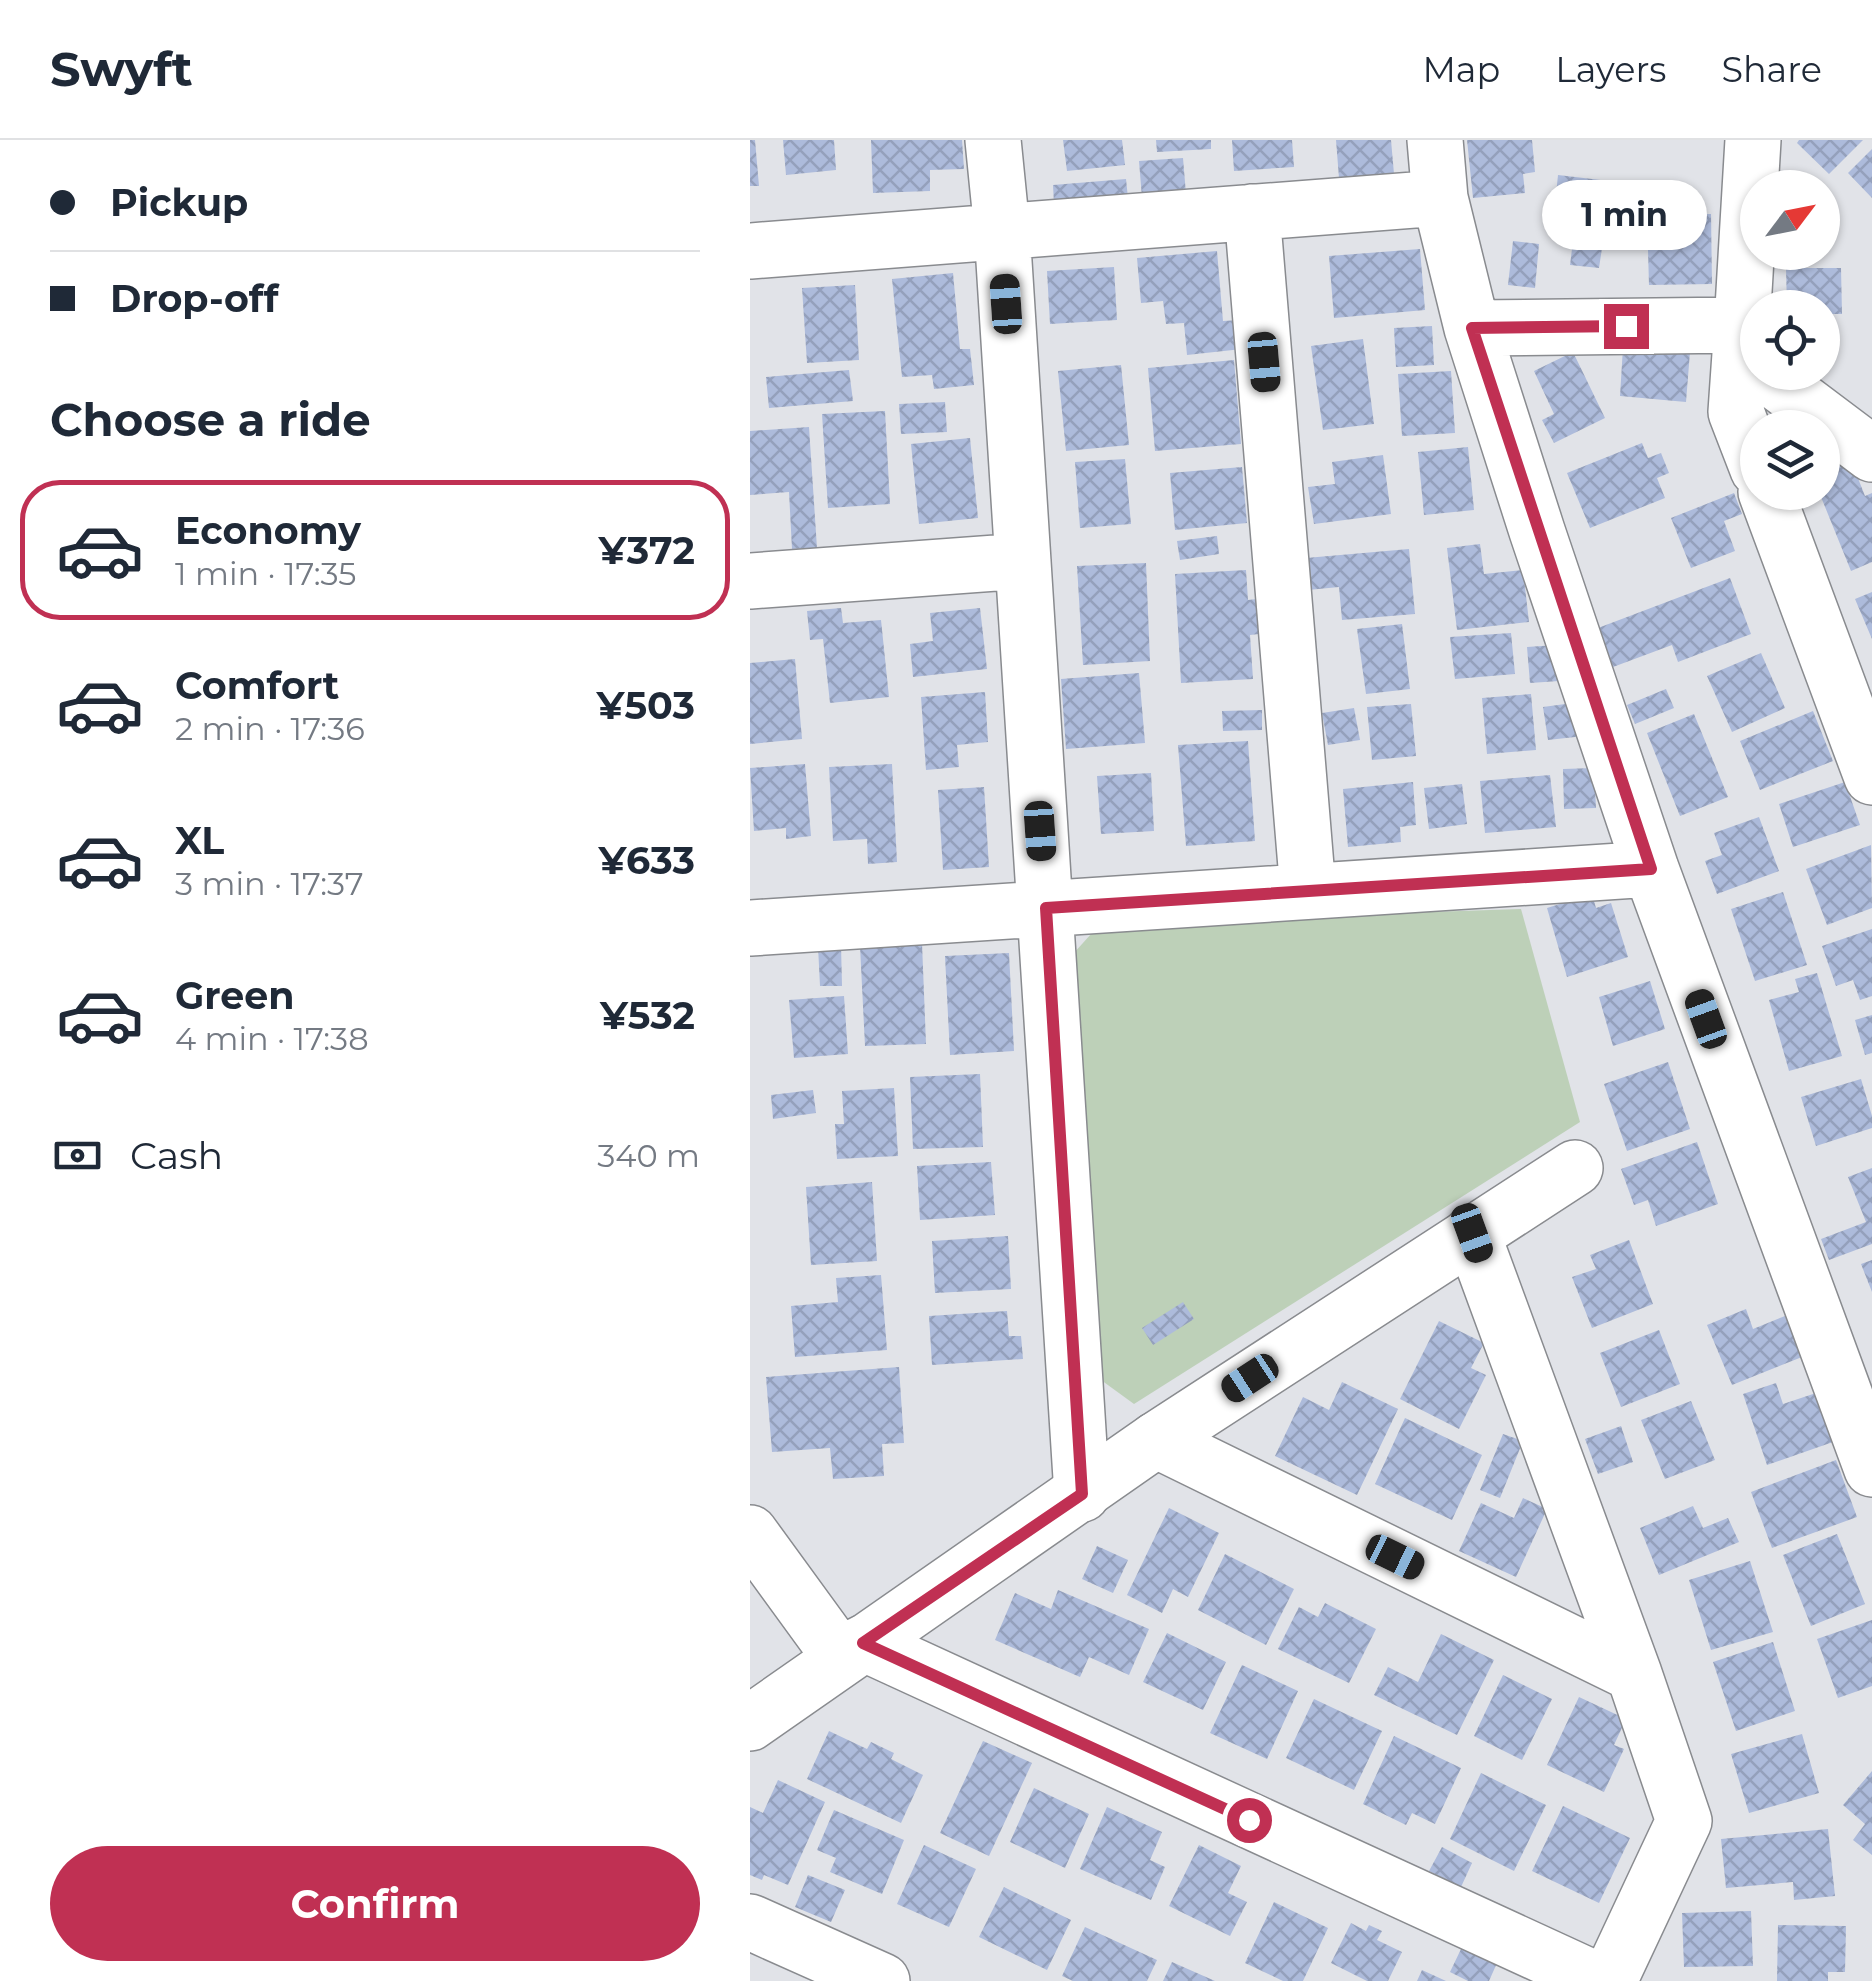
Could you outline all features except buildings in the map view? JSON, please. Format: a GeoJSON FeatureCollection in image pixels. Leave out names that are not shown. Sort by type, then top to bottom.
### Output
{"type":"FeatureCollection","features":[{"type":"Feature","properties":{"kind":"street"},"geometry":{"type":"LineString","coordinates":[[992,140],[1002,230],[1082,1494]]}},
{"type":"Feature","properties":{"kind":"street"},"geometry":{"type":"LineString","coordinates":[[1435,140],[1440,198],[1472,328],[1651,869],[1872,1469]]}},
{"type":"Feature","properties":{"kind":"street"},"geometry":{"type":"LineString","coordinates":[[1751,290],[1753,140]]}},
{"type":"Feature","properties":{"kind":"street"},"geometry":{"type":"LineString","coordinates":[[750,251],[1440,198]]}},
{"type":"Feature","properties":{"kind":"street"},"geometry":{"type":"LineString","coordinates":[[1252,212],[1308,890]]}},
{"type":"Feature","properties":{"kind":"street"},"geometry":{"type":"LineString","coordinates":[[1472,328],[1740,354]]}},
{"type":"Feature","properties":{"kind":"street"},"geometry":{"type":"LineString","coordinates":[[1740,423],[1736,412],[1741,390]]}},
{"type":"Feature","properties":{"kind":"street"},"geometry":{"type":"LineString","coordinates":[[1793,390],[1872,454]]}},
{"type":"Feature","properties":{"kind":"street"},"geometry":{"type":"LineString","coordinates":[[1773,510],[1872,777]]}},
{"type":"Feature","properties":{"kind":"street"},"geometry":{"type":"LineString","coordinates":[[750,580],[1023,561]]}},
{"type":"Feature","properties":{"kind":"street"},"geometry":{"type":"LineString","coordinates":[[750,928],[1651,869]]}},
{"type":"Feature","properties":{"kind":"street"},"geometry":{"type":"LineString","coordinates":[[750,1722],[1156,1440],[1575,1168]]}},
{"type":"Feature","properties":{"kind":"street"},"geometry":{"type":"LineString","coordinates":[[1472,1233],[1684,1821],[1609,1981]]}},
{"type":"Feature","properties":{"kind":"street"},"geometry":{"type":"LineString","coordinates":[[1156,1440],[1634,1674]]}},
{"type":"Feature","properties":{"kind":"street"},"geometry":{"type":"LineString","coordinates":[[750,1532],[852,1650],[1600,1981]]}},
{"type":"Feature","properties":{"kind":"street"},"geometry":{"type":"LineString","coordinates":[[750,1922],[882,1981]]}},
{"type":"Feature","properties":{"kind":"green space"},"geometry":{"type":"Polygon","coordinates":[[[1521,909],[1580,1122],[1134,1404],[1101,1380],[1073,954],[1101,923],[1521,909]]]}},
{"type":"Feature","properties":{"kind":"route"},"geometry":{"type":"LineString","coordinates":[[1249,1820],[863,1643],[1082,1494],[1046,908],[1651,869],[1472,328],[1626,326]]}}]}
